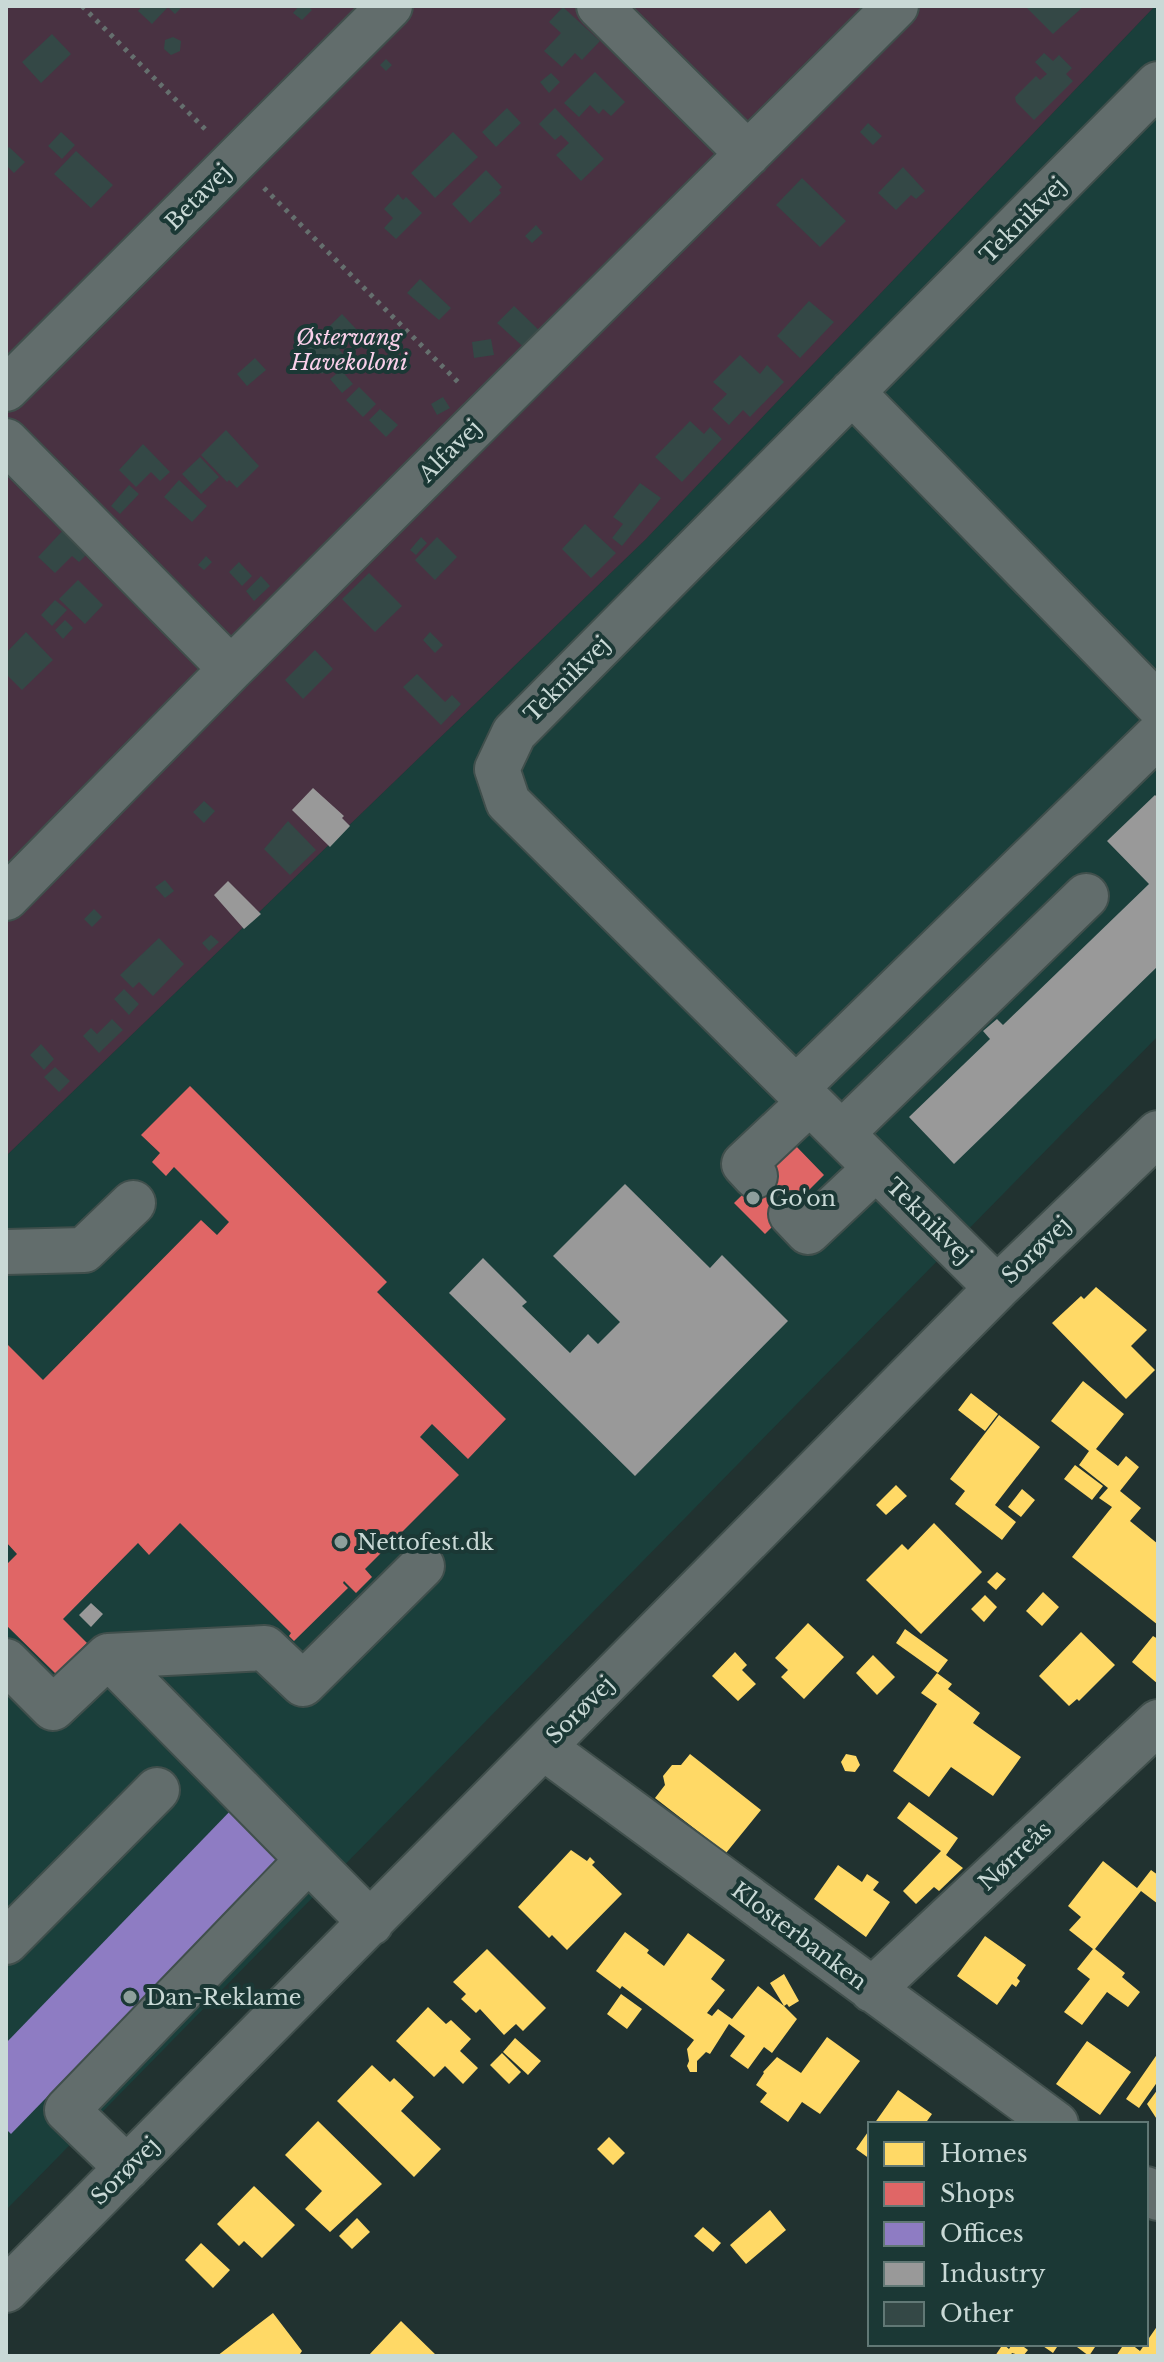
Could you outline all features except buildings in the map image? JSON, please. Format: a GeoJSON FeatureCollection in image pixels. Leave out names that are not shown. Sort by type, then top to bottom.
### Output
{"type":"FeatureCollection","features":[{"type":"Feature","properties":{"kind":"street","name":"Betavej"},"geometry":{"type":"LineString","coordinates":[[6,389],[390,6]]}},
{"type":"Feature","properties":{"kind":"street"},"geometry":{"type":"LineString","coordinates":[[599,6],[748,154]]}},
{"type":"Feature","properties":{"kind":"street","name":"Alfavej"},"geometry":{"type":"LineString","coordinates":[[6,898],[231,669],[896,6]]}},
{"type":"Feature","properties":{"kind":"street","name":"Teknikvej"},"geometry":{"type":"LineString","coordinates":[[997,1288],[508,802],[497,769],[514,733],[1158,84]]}},
{"type":"Feature","properties":{"kind":"street"},"geometry":{"type":"LineString","coordinates":[[852,392],[1158,705]]}},
{"type":"Feature","properties":{"kind":"street"},"geometry":{"type":"LineString","coordinates":[[6,441],[231,669]]}},
{"type":"Feature","properties":{"kind":"street"},"geometry":{"type":"LineString","coordinates":[[755,1176],[744,1164],[803,1095],[1158,735]]}},
{"type":"Feature","properties":{"kind":"street"},"geometry":{"type":"LineString","coordinates":[[842,1133],[1086,896]]}},
{"type":"Feature","properties":{"kind":"street","name":"Sorøvej"},"geometry":{"type":"LineString","coordinates":[[6,2290],[997,1288],[1158,1133]]}},
{"type":"Feature","properties":{"kind":"street"},"geometry":{"type":"LineString","coordinates":[[791,1214],[808,1232],[876,1168]]}},
{"type":"Feature","properties":{"kind":"street"},"geometry":{"type":"LineString","coordinates":[[6,1252],[84,1250],[133,1203]]}},
{"type":"Feature","properties":{"kind":"street"},"geometry":{"type":"LineString","coordinates":[[6,1661],[53,1708],[108,1656],[265,1648],[303,1684],[422,1566]]}},
{"type":"Feature","properties":{"kind":"street"},"geometry":{"type":"LineString","coordinates":[[108,1656],[371,1923]]}},
{"type":"Feature","properties":{"kind":"street","name":"Nørreås"},"geometry":{"type":"LineString","coordinates":[[872,1990],[1158,1722]]}},
{"type":"Feature","properties":{"kind":"street","name":"Klosterbanken"},"geometry":{"type":"LineString","coordinates":[[543,1747],[1053,2122]]}},
{"type":"Feature","properties":{"kind":"street"},"geometry":{"type":"LineString","coordinates":[[6,1942],[157,1790]]}},
{"type":"Feature","properties":{"kind":"street"},"geometry":{"type":"LineString","coordinates":[[127,2168],[67,2110],[308,1860]]}},
{"type":"Feature","properties":{"kind":"path"},"geometry":{"type":"LineString","coordinates":[[82,6],[488,412]]}},
{"type":"Feature","properties":{"kind":"shaded area"},"geometry":{"type":"Polygon","coordinates":[[[1158,6],[1158,1036],[6,2210],[6,1156],[645,540],[1158,6]]]}},
{"type":"Feature","properties":{"kind":"green space","name":"Østervang Havekoloni"},"geometry":{"type":"Polygon","coordinates":[[[6,6],[1155,6],[645,540],[6,1156],[6,6]]]}},
{"type":"Feature","properties":{"kind":"place","name":"Go'on"},"geometry":{"type":"Point","coordinates":[753,1198]}},
{"type":"Feature","properties":{"kind":"place","name":"Nettofest.dk"},"geometry":{"type":"Point","coordinates":[341,1542]}},
{"type":"Feature","properties":{"kind":"place","name":"Dan-Reklame"},"geometry":{"type":"Point","coordinates":[130,1997]}}]}
